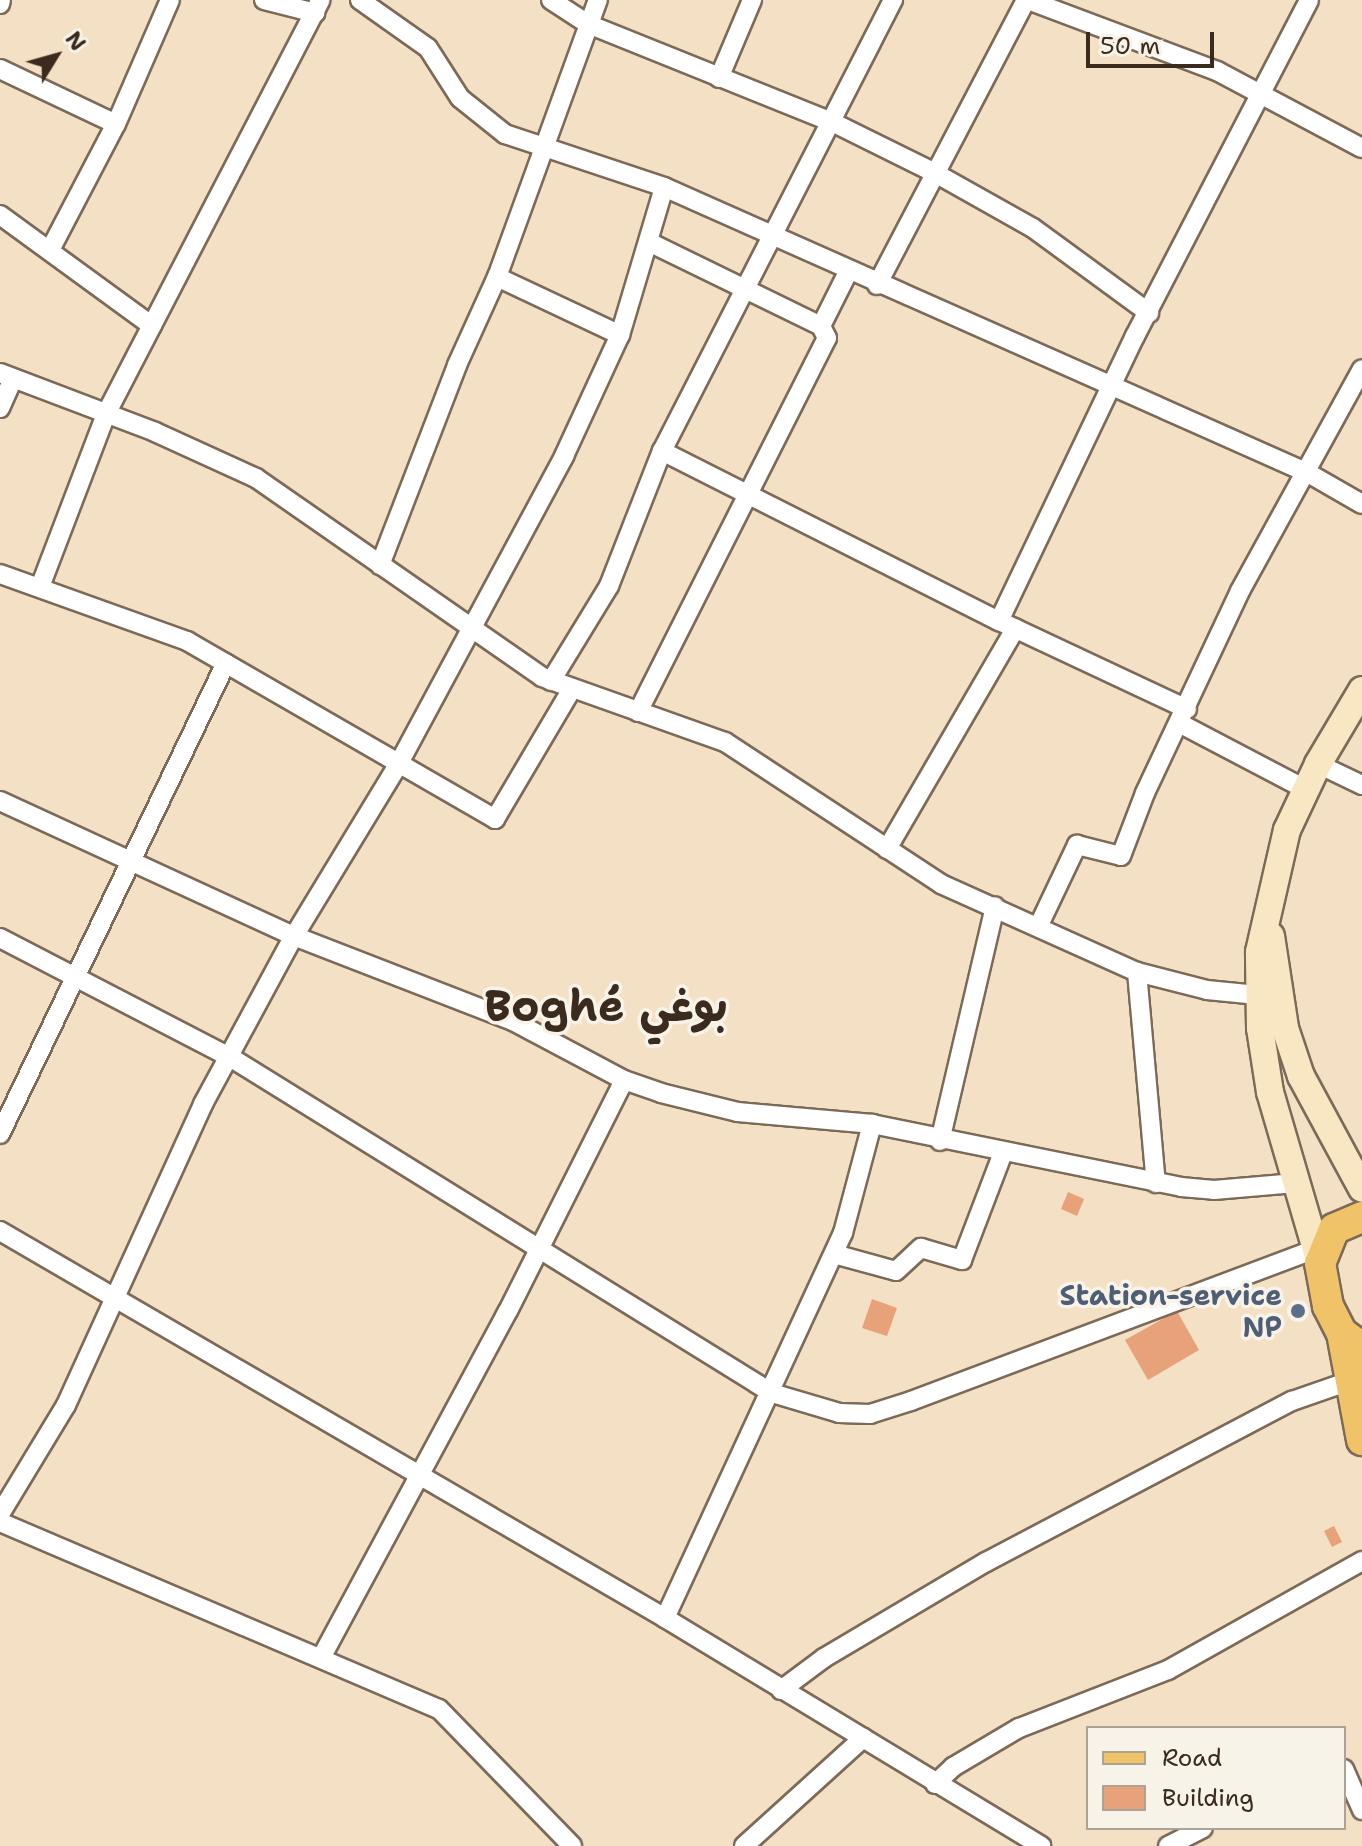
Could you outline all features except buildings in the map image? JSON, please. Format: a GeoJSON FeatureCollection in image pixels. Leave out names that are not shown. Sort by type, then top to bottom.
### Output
{"type":"FeatureCollection","features":[{"type":"Feature","properties":{"kind":"main road"},"geometry":{"type":"LineString","coordinates":[[1362,1217],[1334,1229],[1318,1256],[1328,1306],[1352,1340],[1347,1382],[1362,1440]]}},
{"type":"Feature","properties":{"kind":"street"},"geometry":{"type":"LineString","coordinates":[[50,250],[116,124],[170,0]]}},
{"type":"Feature","properties":{"kind":"street"},"geometry":{"type":"LineString","coordinates":[[40,587],[106,414],[318,7],[264,0]]}},
{"type":"Feature","properties":{"kind":"street"},"geometry":{"type":"LineString","coordinates":[[360,0],[428,48],[460,98],[505,134],[664,187],[1110,389],[1308,473],[1362,504]]}},
{"type":"Feature","properties":{"kind":"street"},"geometry":{"type":"LineString","coordinates":[[551,0],[588,24],[834,123],[935,173],[1033,228],[1149,313]]}},
{"type":"Feature","properties":{"kind":"street"},"geometry":{"type":"LineString","coordinates":[[380,565],[457,365],[497,277],[598,0]]}},
{"type":"Feature","properties":{"kind":"street"},"geometry":{"type":"LineString","coordinates":[[719,78],[752,0]]}},
{"type":"Feature","properties":{"kind":"street"},"geometry":{"type":"LineString","coordinates":[[551,681],[609,586],[662,451],[834,123],[893,0]]}},
{"type":"Feature","properties":{"kind":"street"},"geometry":{"type":"LineString","coordinates":[[877,285],[1027,0],[1205,66],[1362,148]]}},
{"type":"Feature","properties":{"kind":"street"},"geometry":{"type":"LineString","coordinates":[[887,849],[1007,625],[1110,389],[1309,0]]}},
{"type":"Feature","properties":{"kind":"street"},"geometry":{"type":"LineString","coordinates":[[0,69],[116,124]]}},
{"type":"Feature","properties":{"kind":"street"},"geometry":{"type":"LineString","coordinates":[[0,1514],[66,1405],[116,1300],[156,1201],[294,936],[399,763],[557,470],[620,335],[651,243],[664,187]]}},
{"type":"Feature","properties":{"kind":"street"},"geometry":{"type":"LineString","coordinates":[[0,215],[152,326]]}},
{"type":"Feature","properties":{"kind":"street"},"geometry":{"type":"LineString","coordinates":[[638,712],[827,338],[821,326],[651,243]]}},
{"type":"Feature","properties":{"kind":"street"},"geometry":{"type":"LineString","coordinates":[[821,326],[848,272]]}},
{"type":"Feature","properties":{"kind":"street"},"geometry":{"type":"LineString","coordinates":[[497,277],[620,335]]}},
{"type":"Feature","properties":{"kind":"street"},"geometry":{"type":"LineString","coordinates":[[1039,925],[1077,845],[1121,856],[1145,793],[1184,716],[1240,591],[1308,473],[1362,369]]}},
{"type":"Feature","properties":{"kind":"street"},"geometry":{"type":"LineString","coordinates":[[0,408],[7,376],[256,478],[470,630],[551,681],[725,742],[921,873],[1137,972],[1207,990],[1258,995]]}},
{"type":"Feature","properties":{"kind":"street"},"geometry":{"type":"LineString","coordinates":[[662,451],[751,492],[1184,716],[1305,789]]}},
{"type":"Feature","properties":{"kind":"street"},"geometry":{"type":"LineString","coordinates":[[0,574],[169,633],[495,819],[572,689]]}},
{"type":"Feature","properties":{"kind":"street"},"geometry":{"type":"LineString","coordinates":[[0,1134],[75,972],[226,663]]}},
{"type":"Feature","properties":{"kind":"street"},"geometry":{"type":"LineString","coordinates":[[0,938],[75,972],[230,1057],[539,1245],[772,1393],[839,1413],[870,1414],[1318,1256],[1270,1092],[1258,995],[1268,908],[1287,830],[1318,764],[1362,690]]}},
{"type":"Feature","properties":{"kind":"street"},"geometry":{"type":"LineString","coordinates":[[1318,764],[1362,785]]}},
{"type":"Feature","properties":{"kind":"street"},"geometry":{"type":"LineString","coordinates":[[0,801],[294,936],[513,1021],[624,1080],[738,1112],[872,1124],[1002,1155],[1156,1183],[1214,1190],[1296,1183]]}},
{"type":"Feature","properties":{"kind":"street"},"geometry":{"type":"LineString","coordinates":[[940,1141],[995,906]]}},
{"type":"Feature","properties":{"kind":"street"},"geometry":{"type":"LineString","coordinates":[[1268,908],[1285,1028],[1325,1127],[1362,1189]]}},
{"type":"Feature","properties":{"kind":"street"},"geometry":{"type":"LineString","coordinates":[[1137,972],[1156,1183]]}},
{"type":"Feature","properties":{"kind":"street"},"geometry":{"type":"LineString","coordinates":[[321,1658],[508,1311],[624,1080]]}},
{"type":"Feature","properties":{"kind":"street"},"geometry":{"type":"LineString","coordinates":[[665,1618],[834,1254],[872,1124]]}},
{"type":"Feature","properties":{"kind":"street"},"geometry":{"type":"LineString","coordinates":[[834,1254],[896,1271],[921,1248],[962,1260],[1002,1155]]}},
{"type":"Feature","properties":{"kind":"street"},"geometry":{"type":"LineString","coordinates":[[0,1231],[416,1477],[665,1618],[1041,1846]]}},
{"type":"Feature","properties":{"kind":"street"},"geometry":{"type":"LineString","coordinates":[[781,1690],[824,1658],[986,1562],[1292,1401],[1347,1382]]}},
{"type":"Feature","properties":{"kind":"street"},"geometry":{"type":"LineString","coordinates":[[0,1522],[56,1550],[439,1709],[572,1846]]}},
{"type":"Feature","properties":{"kind":"street"},"geometry":{"type":"LineString","coordinates":[[935,1784],[953,1767],[1019,1728],[1168,1670],[1362,1561]]}},
{"type":"Feature","properties":{"kind":"street"},"geometry":{"type":"LineString","coordinates":[[744,1846],[863,1738]]}},
{"type":"Feature","properties":{"kind":"street"},"geometry":{"type":"LineString","coordinates":[[1346,1774],[1362,1810]]}},
{"type":"Feature","properties":{"kind":"street"},"geometry":{"type":"LineString","coordinates":[[1168,1846],[1199,1830]]}},
{"type":"Feature","properties":{"kind":"place","name":"Station-service NP"},"geometry":{"type":"Point","coordinates":[1298,1311]}},
{"type":"Feature","properties":{"kind":"district","name":"Boghé بوغي"},"geometry":{"type":"Point","coordinates":[606,1006]}}]}
